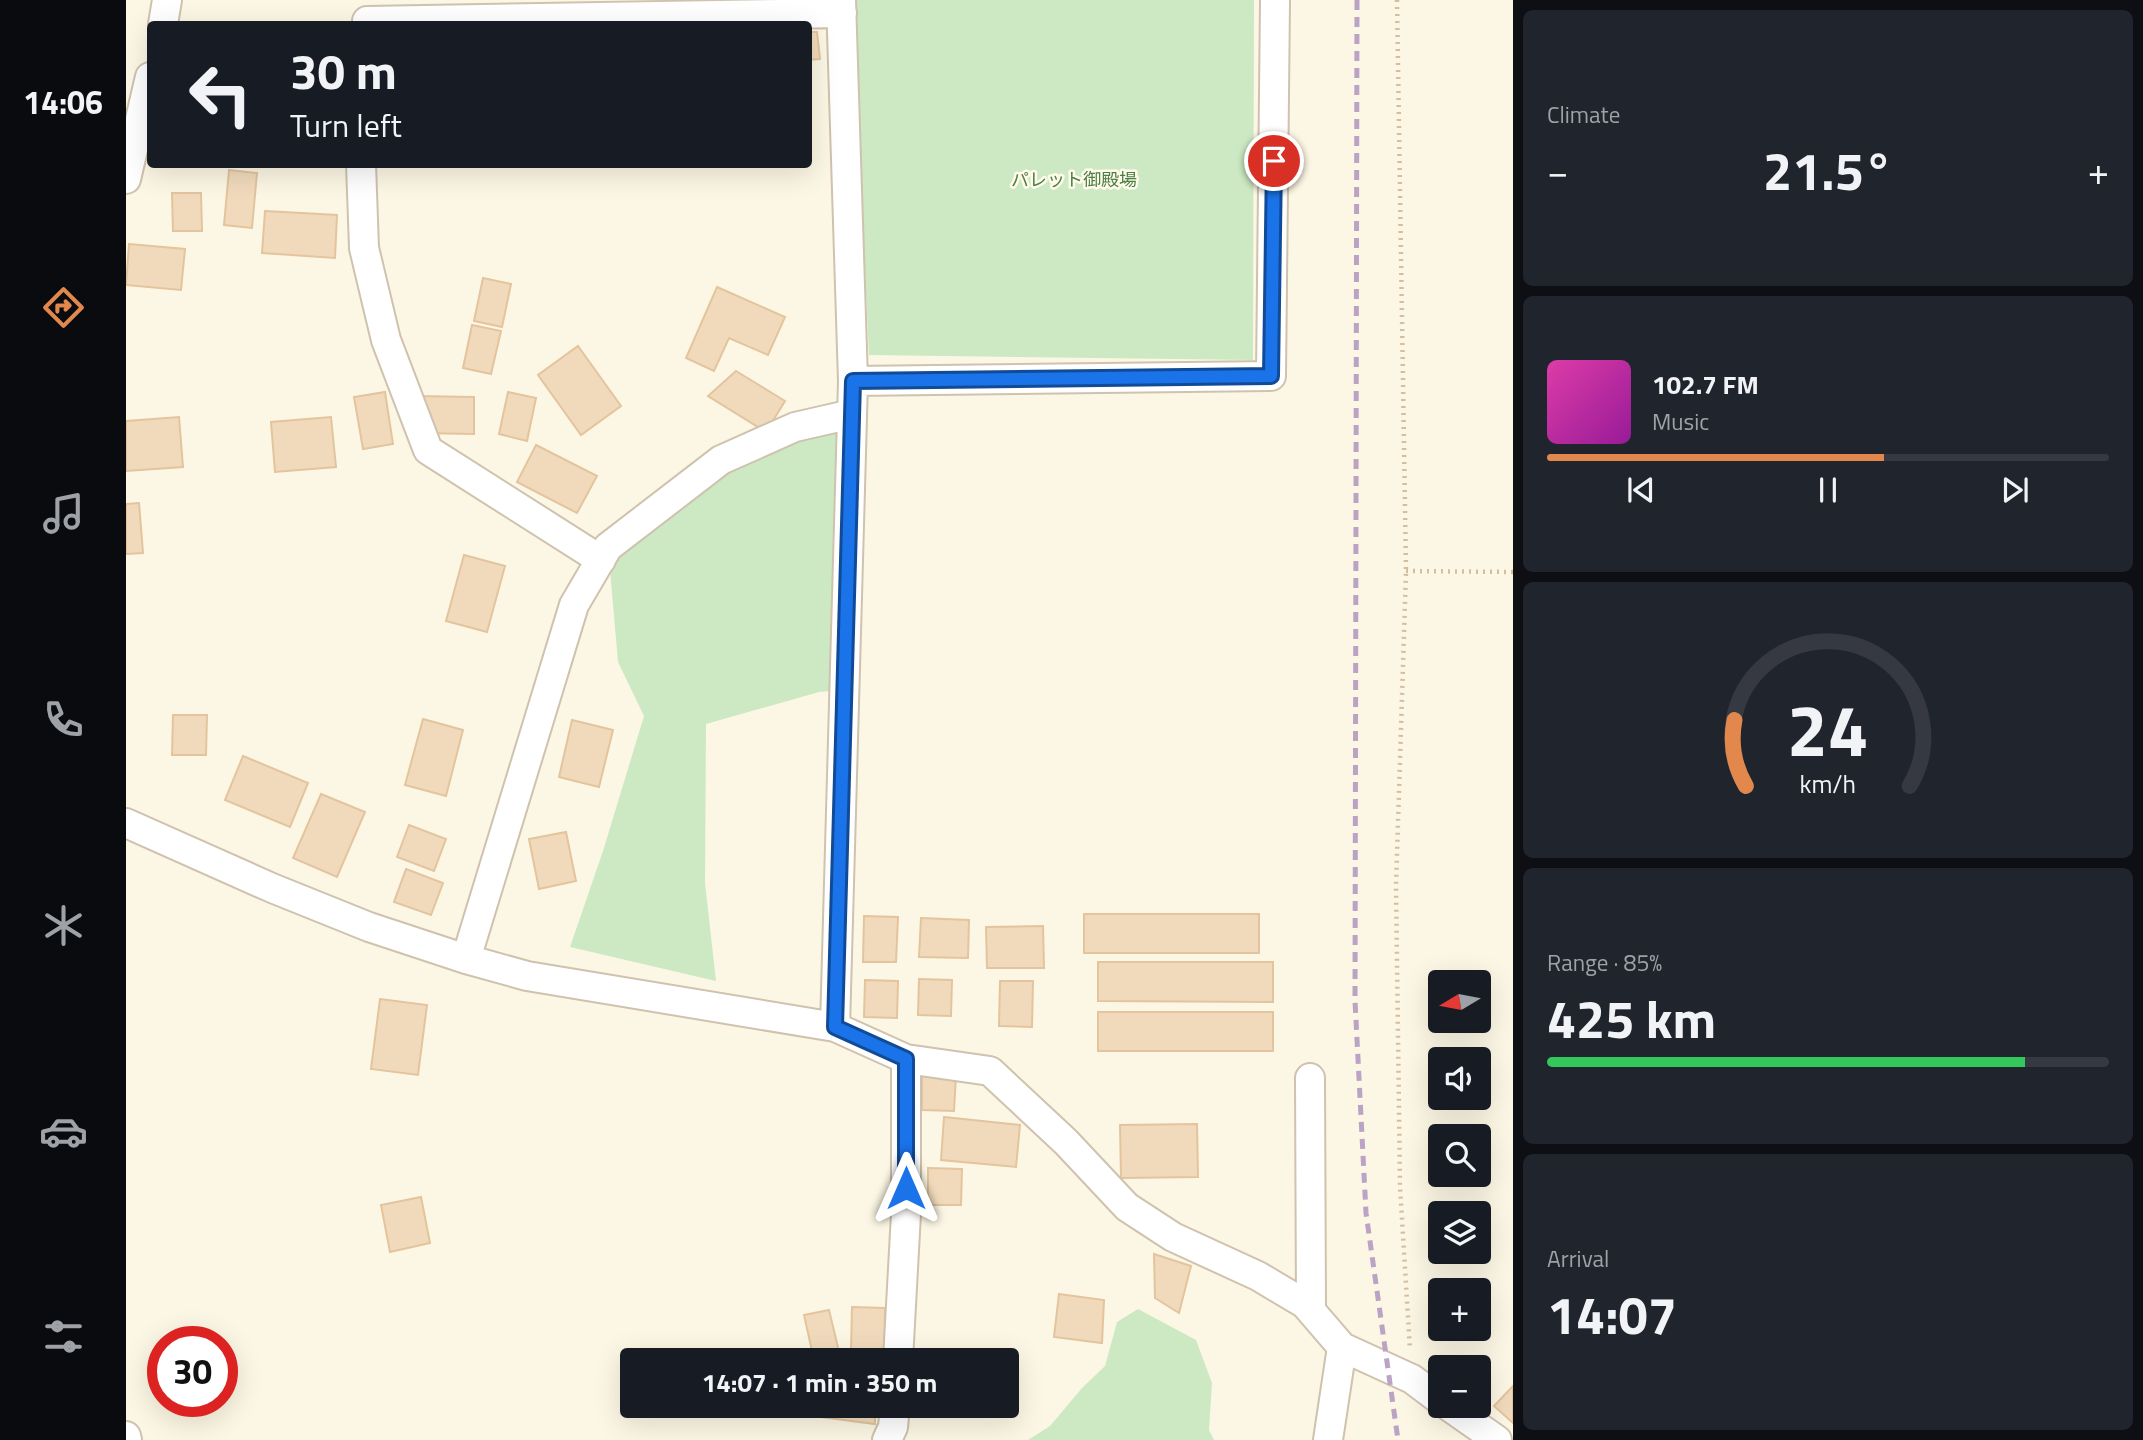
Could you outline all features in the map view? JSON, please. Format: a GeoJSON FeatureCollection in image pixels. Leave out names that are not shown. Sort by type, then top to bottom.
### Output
{"type":"FeatureCollection","features":[{"type":"Feature","properties":{"kind":"street"},"geometry":{"type":"LineString","coordinates":[[164,21],[167,0]]}},
{"type":"Feature","properties":{"kind":"street"},"geometry":{"type":"LineString","coordinates":[[853,381],[1271,376],[1275,0]]}},
{"type":"Feature","properties":{"kind":"street"},"geometry":{"type":"LineString","coordinates":[[367,15],[842,6],[853,381],[835,1027]]}},
{"type":"Feature","properties":{"kind":"street"},"geometry":{"type":"LineString","coordinates":[[126,179],[147,90]]}},
{"type":"Feature","properties":{"kind":"street"},"geometry":{"type":"LineString","coordinates":[[361,168],[364,248],[386,340],[428,450],[601,560]]}},
{"type":"Feature","properties":{"kind":"street"},"geometry":{"type":"LineString","coordinates":[[466,959],[574,605],[608,547],[721,460],[795,427],[852,414]]}},
{"type":"Feature","properties":{"kind":"street"},"geometry":{"type":"LineString","coordinates":[[126,823],[272,888],[369,927],[466,959],[527,976],[835,1027],[906,1059],[990,1071],[1066,1142],[1127,1207],[1173,1237],[1258,1276],[1305,1304],[1342,1347],[1412,1379],[1428,1391]]}},
{"type":"Feature","properties":{"kind":"street"},"geometry":{"type":"LineString","coordinates":[[899,1348],[906,1214],[906,1059]]}},
{"type":"Feature","properties":{"kind":"street"},"geometry":{"type":"LineString","coordinates":[[1310,1078],[1311,1311]]}},
{"type":"Feature","properties":{"kind":"street"},"geometry":{"type":"LineString","coordinates":[[1328,1440],[1342,1347]]}},
{"type":"Feature","properties":{"kind":"street"},"geometry":{"type":"LineString","coordinates":[[887,1440],[894,1418]]}},
{"type":"Feature","properties":{"kind":"street"},"geometry":{"type":"LineString","coordinates":[[1466,1418],[1497,1440]]}},
{"type":"Feature","properties":{"kind":"path"},"geometry":{"type":"LineString","coordinates":[[1397,0],[1406,571],[1396,886],[1400,1186],[1412,1379]]}},
{"type":"Feature","properties":{"kind":"path"},"geometry":{"type":"LineString","coordinates":[[1406,571],[1513,572]]}},
{"type":"Feature","properties":{"kind":"green space","name":"パレット御殿場"},"geometry":{"type":"Polygon","coordinates":[[[852,0],[1254,0],[1253,360],[869,355],[852,0]]]}},
{"type":"Feature","properties":{"kind":"green space"},"geometry":{"type":"Polygon","coordinates":[[[852,414],[844,690],[819,692],[706,724],[705,883],[716,981],[570,947],[603,851],[644,716],[618,662],[608,547],[753,446],[852,414]]]}},
{"type":"Feature","properties":{"kind":"green space"},"geometry":{"type":"Polygon","coordinates":[[[1138,1309],[1196,1340],[1212,1383],[1209,1430],[1214,1440],[1028,1440],[1050,1426],[1105,1366],[1117,1322],[1138,1309]]]}},
{"type":"Feature","properties":{"kind":"building"},"geometry":{"type":"Polygon","coordinates":[[[812,32],[817,32],[820,59],[812,60],[812,32]]]}},
{"type":"Feature","properties":{"kind":"building"},"geometry":{"type":"Polygon","coordinates":[[[229,170],[257,173],[252,228],[224,225],[229,170]]]}},
{"type":"Feature","properties":{"kind":"building"},"geometry":{"type":"Polygon","coordinates":[[[172,193],[201,193],[202,231],[173,231],[172,193]]]}},
{"type":"Feature","properties":{"kind":"building"},"geometry":{"type":"Polygon","coordinates":[[[265,211],[337,215],[335,258],[262,253],[265,211]]]}},
{"type":"Feature","properties":{"kind":"building"},"geometry":{"type":"Polygon","coordinates":[[[129,244],[185,249],[181,290],[126,285],[129,244]]]}},
{"type":"Feature","properties":{"kind":"building"},"geometry":{"type":"Polygon","coordinates":[[[483,278],[511,284],[502,327],[474,321],[483,278]]]}},
{"type":"Feature","properties":{"kind":"building"},"geometry":{"type":"Polygon","coordinates":[[[717,287],[785,317],[768,355],[729,338],[714,371],[686,358],[717,287]]]}},
{"type":"Feature","properties":{"kind":"building"},"geometry":{"type":"Polygon","coordinates":[[[472,325],[501,331],[491,374],[463,368],[472,325]]]}},
{"type":"Feature","properties":{"kind":"building"},"geometry":{"type":"Polygon","coordinates":[[[578,346],[621,406],[581,435],[538,375],[578,346]]]}},
{"type":"Feature","properties":{"kind":"building"},"geometry":{"type":"Polygon","coordinates":[[[736,371],[785,401],[766,432],[708,396],[736,371]]]}},
{"type":"Feature","properties":{"kind":"building"},"geometry":{"type":"Polygon","coordinates":[[[385,392],[393,444],[363,449],[354,397],[385,392]]]}},
{"type":"Feature","properties":{"kind":"building"},"geometry":{"type":"Polygon","coordinates":[[[508,392],[536,398],[527,441],[499,434],[508,392]]]}},
{"type":"Feature","properties":{"kind":"building"},"geometry":{"type":"Polygon","coordinates":[[[416,396],[474,397],[474,434],[416,433],[416,396]]]}},
{"type":"Feature","properties":{"kind":"building"},"geometry":{"type":"Polygon","coordinates":[[[179,417],[183,467],[126,471],[126,421],[179,417]]]}},
{"type":"Feature","properties":{"kind":"building"},"geometry":{"type":"Polygon","coordinates":[[[331,417],[336,467],[275,472],[271,422],[331,417]]]}},
{"type":"Feature","properties":{"kind":"building"},"geometry":{"type":"Polygon","coordinates":[[[536,445],[597,476],[577,513],[517,482],[536,445]]]}},
{"type":"Feature","properties":{"kind":"building"},"geometry":{"type":"Polygon","coordinates":[[[139,503],[143,553],[126,554],[126,504],[139,503]]]}},
{"type":"Feature","properties":{"kind":"building"},"geometry":{"type":"Polygon","coordinates":[[[464,555],[505,566],[487,632],[446,621],[464,555]]]}},
{"type":"Feature","properties":{"kind":"building"},"geometry":{"type":"Polygon","coordinates":[[[173,715],[207,715],[206,755],[172,755],[173,715]]]}},
{"type":"Feature","properties":{"kind":"building"},"geometry":{"type":"Polygon","coordinates":[[[423,719],[463,730],[446,796],[405,785],[423,719]]]}},
{"type":"Feature","properties":{"kind":"building"},"geometry":{"type":"Polygon","coordinates":[[[572,720],[613,730],[599,787],[559,777],[572,720]]]}},
{"type":"Feature","properties":{"kind":"building"},"geometry":{"type":"Polygon","coordinates":[[[243,756],[308,783],[290,827],[225,800],[243,756]]]}},
{"type":"Feature","properties":{"kind":"building"},"geometry":{"type":"Polygon","coordinates":[[[321,794],[365,812],[337,877],[293,858],[321,794]]]}},
{"type":"Feature","properties":{"kind":"building"},"geometry":{"type":"Polygon","coordinates":[[[409,825],[446,839],[434,871],[397,857],[409,825]]]}},
{"type":"Feature","properties":{"kind":"building"},"geometry":{"type":"Polygon","coordinates":[[[566,832],[576,881],[539,889],[529,839],[566,832]]]}},
{"type":"Feature","properties":{"kind":"building"},"geometry":{"type":"Polygon","coordinates":[[[406,869],[443,883],[431,915],[394,902],[406,869]]]}},
{"type":"Feature","properties":{"kind":"building"},"geometry":{"type":"Polygon","coordinates":[[[1084,914],[1259,914],[1259,953],[1084,953],[1084,914]]]}},
{"type":"Feature","properties":{"kind":"building"},"geometry":{"type":"Polygon","coordinates":[[[864,916],[898,917],[896,962],[863,962],[864,916]]]}},
{"type":"Feature","properties":{"kind":"building"},"geometry":{"type":"Polygon","coordinates":[[[921,918],[969,920],[968,958],[919,957],[921,918]]]}},
{"type":"Feature","properties":{"kind":"building"},"geometry":{"type":"Polygon","coordinates":[[[1043,926],[1044,968],[987,968],[986,927],[1043,926]]]}},
{"type":"Feature","properties":{"kind":"building"},"geometry":{"type":"Polygon","coordinates":[[[1098,962],[1273,962],[1273,1002],[1098,1001],[1098,962]]]}},
{"type":"Feature","properties":{"kind":"building"},"geometry":{"type":"Polygon","coordinates":[[[919,979],[952,980],[951,1016],[918,1015],[919,979]]]}},
{"type":"Feature","properties":{"kind":"building"},"geometry":{"type":"Polygon","coordinates":[[[865,980],[898,981],[897,1018],[864,1017],[865,980]]]}},
{"type":"Feature","properties":{"kind":"building"},"geometry":{"type":"Polygon","coordinates":[[[1000,981],[1033,981],[1032,1027],[999,1026],[1000,981]]]}},
{"type":"Feature","properties":{"kind":"building"},"geometry":{"type":"Polygon","coordinates":[[[380,999],[427,1005],[418,1075],[371,1069],[380,999]]]}},
{"type":"Feature","properties":{"kind":"building"},"geometry":{"type":"Polygon","coordinates":[[[1098,1012],[1273,1012],[1273,1051],[1098,1051],[1098,1012]]]}},
{"type":"Feature","properties":{"kind":"building"},"geometry":{"type":"Polygon","coordinates":[[[922,1074],[956,1075],[954,1111],[922,1110],[922,1074]]]}},
{"type":"Feature","properties":{"kind":"building"},"geometry":{"type":"Polygon","coordinates":[[[944,1117],[1020,1125],[1016,1167],[941,1160],[944,1117]]]}},
{"type":"Feature","properties":{"kind":"building"},"geometry":{"type":"Polygon","coordinates":[[[1197,1124],[1198,1177],[1121,1178],[1120,1125],[1197,1124]]]}},
{"type":"Feature","properties":{"kind":"building"},"geometry":{"type":"Polygon","coordinates":[[[928,1168],[962,1169],[961,1205],[928,1205],[928,1168]]]}},
{"type":"Feature","properties":{"kind":"building"},"geometry":{"type":"Polygon","coordinates":[[[421,1197],[430,1243],[390,1252],[381,1205],[421,1197]]]}},
{"type":"Feature","properties":{"kind":"building"},"geometry":{"type":"Polygon","coordinates":[[[1154,1254],[1191,1266],[1179,1313],[1155,1298],[1154,1254]]]}},
{"type":"Feature","properties":{"kind":"building"},"geometry":{"type":"Polygon","coordinates":[[[1059,1294],[1104,1300],[1102,1343],[1054,1337],[1059,1294]]]}},
{"type":"Feature","properties":{"kind":"building"},"geometry":{"type":"Polygon","coordinates":[[[852,1307],[885,1308],[884,1348],[851,1348],[852,1307]]]}},
{"type":"Feature","properties":{"kind":"building"},"geometry":{"type":"Polygon","coordinates":[[[829,1310],[838,1348],[811,1348],[804,1315],[829,1310]]]}},
{"type":"Feature","properties":{"kind":"building"},"geometry":{"type":"Polygon","coordinates":[[[1513,1386],[1513,1423],[1494,1406],[1513,1386]]]}},
{"type":"Feature","properties":{"kind":"building"},"geometry":{"type":"Polygon","coordinates":[[[828,1418],[875,1418],[875,1424],[828,1418]]]}},
{"type":"Feature","properties":{"kind":"railway"},"geometry":{"type":"LineString","coordinates":[[1357,0],[1355,1001],[1366,1213],[1398,1440]]}},
{"type":"Feature","properties":{"kind":"route"},"geometry":{"type":"LineString","coordinates":[[906,1188],[906,1059],[835,1027],[853,381],[1271,376],[1274,161]]}}]}
